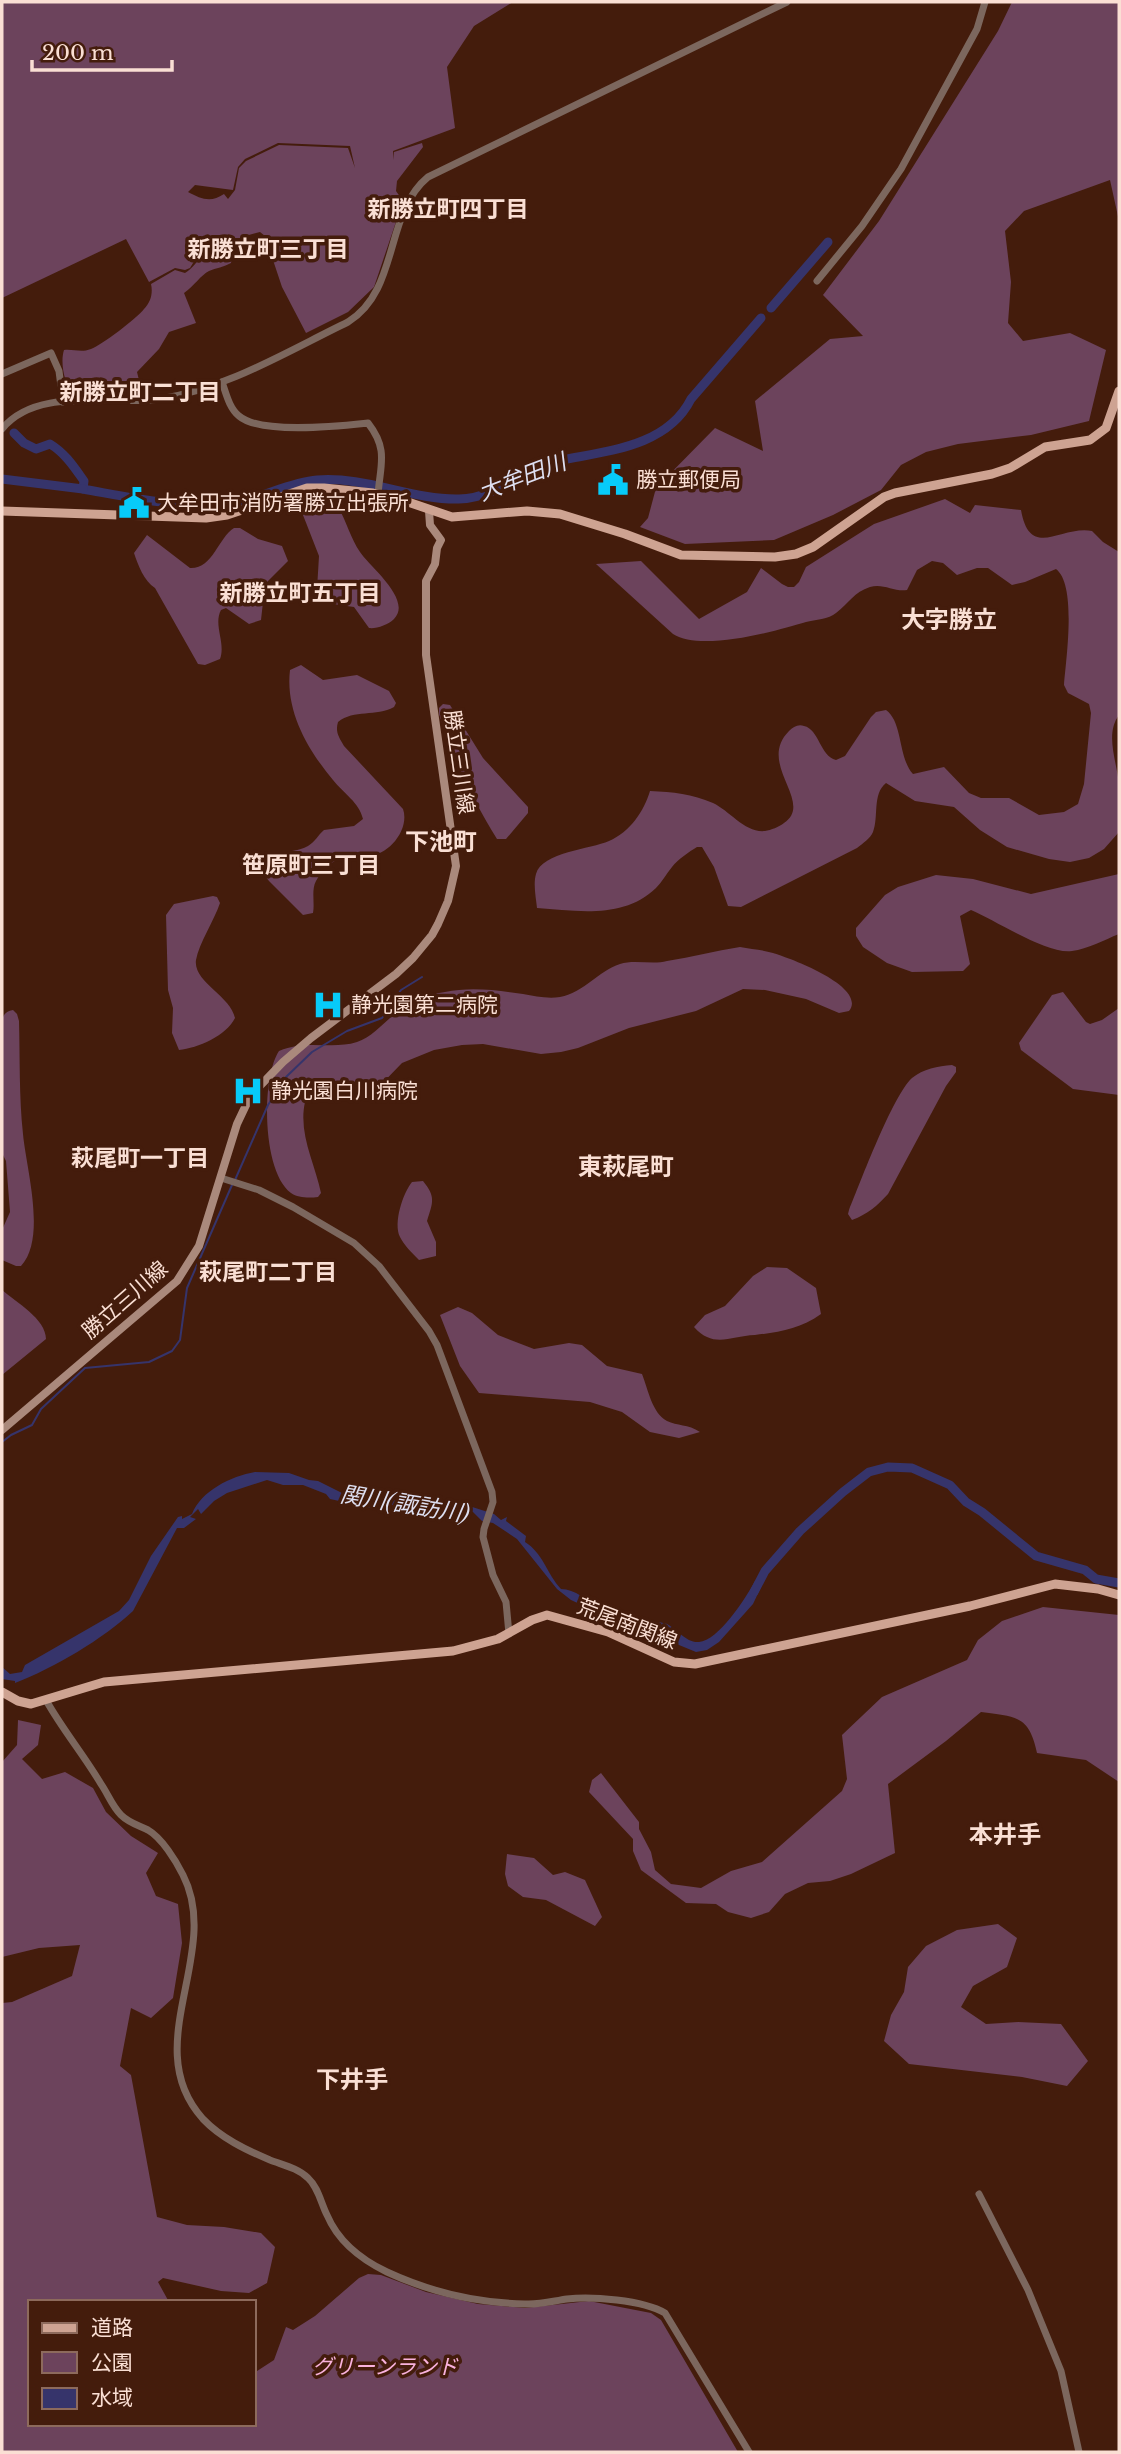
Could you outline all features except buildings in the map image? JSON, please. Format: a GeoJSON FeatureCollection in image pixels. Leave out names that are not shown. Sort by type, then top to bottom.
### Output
{"type":"FeatureCollection","features":[{"type":"Feature","properties":{"kind":"main road"},"geometry":{"type":"LineString","coordinates":[[2,511],[206,518],[227,515],[307,488],[379,489],[429,511],[453,517],[527,511],[560,514],[681,555],[784,556],[813,547],[884,497],[992,474],[1010,468],[1045,447],[1090,440],[1106,428],[1119,391]]}},
{"type":"Feature","properties":{"kind":"main road","name":"勝立三川線"},"geometry":{"type":"LineString","coordinates":[[2,1430],[177,1281],[199,1246],[237,1124],[256,1090],[311,1038],[413,958],[432,935],[448,901],[456,866],[426,655],[426,581],[435,564],[440,540],[430,525],[429,511]]}},
{"type":"Feature","properties":{"kind":"main road","name":"荒尾南関線"},"geometry":{"type":"LineString","coordinates":[[2,1692],[31,1704],[90,1684],[104,1682],[453,1651],[486,1643],[540,1616],[554,1616],[608,1632],[674,1662],[695,1664],[958,1609],[1055,1584],[1098,1589],[1119,1595]]}},
{"type":"Feature","properties":{"kind":"street"},"geometry":{"type":"LineString","coordinates":[[2,429],[7,422],[26,409],[47,402],[158,399],[197,391],[222,382],[348,322],[362,311],[377,292],[411,196],[428,177],[787,2]]}},
{"type":"Feature","properties":{"kind":"street"},"geometry":{"type":"LineString","coordinates":[[817,281],[855,236],[893,183],[978,29],[985,2]]}},
{"type":"Feature","properties":{"kind":"street"},"geometry":{"type":"LineString","coordinates":[[2,374],[51,353],[59,371],[63,402]]}},
{"type":"Feature","properties":{"kind":"street"},"geometry":{"type":"LineString","coordinates":[[222,382],[234,411],[249,422],[327,429],[368,423],[383,459],[379,489]]}},
{"type":"Feature","properties":{"kind":"street"},"geometry":{"type":"LineString","coordinates":[[221,1178],[260,1190],[293,1206],[354,1243],[379,1266],[429,1331],[444,1359],[492,1492],[492,1506],[484,1529],[491,1567],[506,1602],[509,1633]]}},
{"type":"Feature","properties":{"kind":"street"},"geometry":{"type":"LineString","coordinates":[[46,1700],[101,1783],[114,1808],[127,1821],[150,1831],[165,1847],[184,1876],[193,1907],[194,1927],[177,2034],[177,2063],[184,2090],[204,2120],[236,2144],[307,2176],[331,2225],[346,2243],[372,2263],[408,2280],[447,2293],[487,2301],[523,2305],[594,2297],[638,2304],[665,2313],[749,2452]]}},
{"type":"Feature","properties":{"kind":"street"},"geometry":{"type":"LineString","coordinates":[[979,2194],[1028,2290],[1061,2371],[1079,2452]]}},
{"type":"Feature","properties":{"kind":"green space"},"geometry":{"type":"Polygon","coordinates":[[[2,2],[513,2],[474,26],[447,67],[455,128],[393,151],[394,160],[394,152],[422,143],[423,147],[397,181],[396,191],[403,201],[374,287],[348,312],[306,333],[282,287],[265,236],[260,232],[245,236],[234,246],[231,263],[209,271],[184,293],[196,323],[169,332],[159,349],[137,372],[140,384],[114,392],[74,394],[64,373],[64,350],[91,349],[127,325],[148,303],[152,294],[151,284],[175,270],[185,273],[190,270],[201,256],[210,235],[190,268],[175,268],[149,282],[126,239],[2,298],[2,2]],[[278,143],[245,159],[238,167],[233,190],[195,185],[188,192],[206,199],[224,194],[228,199],[235,190],[239,168],[246,161],[279,145],[348,148],[355,168],[350,146],[278,143]]]}},
{"type":"Feature","properties":{"kind":"green space"},"geometry":{"type":"Polygon","coordinates":[[[1012,2],[1119,2],[1119,221],[1110,180],[1024,211],[1005,231],[1011,282],[1008,323],[1023,341],[1070,333],[1106,350],[1089,421],[1031,435],[958,444],[926,452],[901,465],[881,490],[833,515],[774,540],[685,544],[640,527],[648,518],[656,488],[715,428],[763,451],[755,401],[830,339],[863,336],[823,295],[879,221],[998,31],[1012,2]]]}},
{"type":"Feature","properties":{"kind":"green space"},"geometry":{"type":"Polygon","coordinates":[[[321,495],[333,499],[360,552],[394,593],[398,611],[394,619],[385,625],[369,628],[354,607],[326,603],[320,598],[317,589],[319,556],[303,515],[309,500],[321,495]]]}},
{"type":"Feature","properties":{"kind":"green space"},"geometry":{"type":"Polygon","coordinates":[[[945,499],[970,513],[975,505],[1021,510],[1025,525],[1032,534],[1039,537],[1080,530],[1092,531],[1119,552],[1119,715],[1112,740],[1119,786],[1119,832],[1104,849],[1089,858],[1070,862],[1007,847],[980,830],[954,807],[915,801],[886,783],[877,799],[873,832],[866,841],[741,907],[728,906],[714,867],[702,847],[697,847],[677,861],[656,888],[630,905],[600,911],[537,908],[535,882],[540,867],[557,856],[617,837],[635,820],[650,791],[682,794],[705,800],[758,831],[767,831],[782,824],[792,814],[793,804],[781,769],[781,744],[789,731],[802,725],[813,732],[826,753],[836,760],[845,756],[876,712],[886,710],[895,723],[905,759],[913,774],[944,767],[969,793],[981,798],[1009,798],[1039,815],[1064,812],[1078,804],[1084,784],[1091,713],[1089,704],[1068,693],[1064,685],[1068,606],[1066,590],[1056,569],[1012,585],[988,568],[977,568],[957,575],[943,563],[932,561],[917,570],[907,590],[870,587],[826,618],[739,638],[701,641],[673,634],[596,564],[641,561],[699,619],[747,592],[761,568],[782,584],[794,587],[806,567],[874,524],[945,499]]]}},
{"type":"Feature","properties":{"kind":"green space"},"geometry":{"type":"Polygon","coordinates":[[[234,528],[240,528],[258,539],[282,546],[288,561],[265,584],[261,620],[249,624],[226,608],[221,610],[218,622],[222,647],[220,659],[205,665],[198,664],[155,588],[142,572],[134,553],[147,535],[190,568],[198,567],[210,558],[234,528]]]}},
{"type":"Feature","properties":{"kind":"green space"},"geometry":{"type":"Polygon","coordinates":[[[301,665],[323,680],[357,675],[389,691],[396,703],[394,707],[344,718],[338,722],[337,732],[344,746],[403,809],[404,817],[396,840],[383,851],[375,855],[343,857],[326,868],[315,885],[313,913],[303,915],[265,876],[270,860],[280,854],[308,846],[324,830],[354,826],[363,819],[355,803],[315,756],[300,729],[289,685],[290,670],[301,665]]]}},
{"type":"Feature","properties":{"kind":"green space"},"geometry":{"type":"Polygon","coordinates":[[[443,704],[450,705],[483,758],[528,807],[528,813],[506,839],[497,839],[464,778],[439,714],[439,708],[443,704]]]}},
{"type":"Feature","properties":{"kind":"green space"},"geometry":{"type":"Polygon","coordinates":[[[1119,874],[1119,934],[1078,950],[1049,948],[971,910],[960,916],[970,964],[963,971],[912,972],[887,963],[863,947],[856,936],[856,928],[885,895],[898,887],[936,875],[973,879],[1031,894],[1119,874]]]}},
{"type":"Feature","properties":{"kind":"green space"},"geometry":{"type":"Polygon","coordinates":[[[217,897],[220,903],[198,953],[197,968],[206,982],[227,1003],[235,1018],[211,1040],[179,1050],[172,1033],[173,1008],[168,990],[166,915],[174,904],[217,897]]]}},
{"type":"Feature","properties":{"kind":"green space"},"geometry":{"type":"Polygon","coordinates":[[[740,947],[782,956],[810,967],[838,983],[848,993],[852,1002],[849,1011],[839,1013],[806,999],[765,990],[743,989],[696,1011],[629,1028],[561,1052],[541,1054],[483,1044],[434,1050],[402,1063],[370,1096],[317,1097],[305,1102],[305,1137],[321,1193],[318,1197],[297,1196],[281,1182],[274,1166],[267,1124],[269,1082],[279,1051],[289,1047],[357,1042],[410,1003],[438,993],[483,990],[560,997],[577,991],[620,964],[661,962],[740,947]]]}},
{"type":"Feature","properties":{"kind":"green space"},"geometry":{"type":"Polygon","coordinates":[[[1063,992],[1090,1024],[1102,1020],[1119,1008],[1119,1095],[1073,1089],[1021,1050],[1019,1043],[1052,995],[1063,992]]]}},
{"type":"Feature","properties":{"kind":"green space"},"geometry":{"type":"Polygon","coordinates":[[[13,1010],[19,1021],[22,1120],[34,1221],[29,1254],[21,1266],[2,1260],[2,1230],[10,1212],[6,1161],[2,1153],[2,1021],[8,1011],[13,1010]]]}},
{"type":"Feature","properties":{"kind":"green space"},"geometry":{"type":"Polygon","coordinates":[[[952,1065],[956,1067],[956,1072],[888,1194],[872,1209],[852,1220],[848,1214],[849,1210],[878,1140],[904,1087],[921,1072],[952,1065]]]}},
{"type":"Feature","properties":{"kind":"green space"},"geometry":{"type":"Polygon","coordinates":[[[423,1181],[432,1196],[427,1221],[436,1242],[436,1256],[419,1260],[402,1240],[398,1224],[402,1201],[409,1187],[412,1182],[423,1181]]]}},
{"type":"Feature","properties":{"kind":"green space"},"geometry":{"type":"Polygon","coordinates":[[[767,1267],[787,1268],[816,1288],[821,1314],[790,1329],[723,1340],[708,1338],[694,1327],[705,1315],[725,1306],[753,1276],[767,1267]]]}},
{"type":"Feature","properties":{"kind":"green space"},"geometry":{"type":"Polygon","coordinates":[[[2,1290],[36,1318],[45,1332],[46,1339],[2,1375],[2,1290]]]}},
{"type":"Feature","properties":{"kind":"green space"},"geometry":{"type":"Polygon","coordinates":[[[458,1307],[472,1313],[498,1335],[534,1349],[569,1343],[582,1345],[607,1366],[642,1374],[654,1407],[662,1417],[671,1423],[700,1432],[679,1438],[650,1432],[622,1412],[590,1402],[479,1393],[460,1366],[440,1315],[458,1307]]]}},
{"type":"Feature","properties":{"kind":"green space"},"geometry":{"type":"Polygon","coordinates":[[[1043,1607],[1119,1615],[1119,1782],[1086,1760],[1037,1753],[1030,1731],[1019,1720],[981,1712],[888,1784],[895,1853],[851,1874],[830,1881],[808,1883],[785,1894],[769,1912],[751,1918],[728,1912],[716,1904],[686,1903],[641,1870],[633,1851],[633,1839],[589,1792],[592,1780],[601,1773],[639,1822],[639,1829],[651,1852],[655,1870],[671,1884],[701,1888],[731,1871],[762,1862],[842,1791],[847,1779],[842,1735],[882,1697],[967,1660],[978,1640],[1002,1621],[1043,1607]]]}},
{"type":"Feature","properties":{"kind":"green space","name":"グリーンランド"},"geometry":{"type":"Polygon","coordinates":[[[18,1720],[41,1725],[38,1745],[22,1759],[42,1779],[65,1772],[93,1788],[106,1812],[131,1836],[158,1853],[146,1873],[156,1896],[178,1904],[182,1943],[173,1998],[151,2018],[131,2008],[120,2066],[131,2075],[157,2217],[187,2225],[261,2233],[275,2247],[267,2283],[249,2293],[221,2291],[163,2278],[158,2282],[168,2300],[28,2300],[28,2426],[256,2426],[256,2372],[274,2360],[286,2327],[293,2330],[315,2316],[359,2278],[368,2274],[381,2275],[426,2292],[478,2304],[525,2308],[589,2301],[651,2313],[661,2320],[738,2452],[2,2452],[2,2003],[12,2002],[72,1976],[80,1945],[39,1948],[2,1957],[2,1762],[17,1745],[18,1720]]]}},
{"type":"Feature","properties":{"kind":"green space"},"geometry":{"type":"Polygon","coordinates":[[[507,1854],[534,1858],[553,1875],[565,1872],[585,1880],[602,1917],[595,1926],[546,1900],[523,1897],[508,1886],[505,1874],[507,1854]]]}},
{"type":"Feature","properties":{"kind":"green space"},"geometry":{"type":"Polygon","coordinates":[[[998,1924],[1017,1938],[1007,1967],[973,1986],[961,2007],[986,2024],[1061,2024],[1088,2061],[1067,2086],[1022,2077],[909,2064],[884,2041],[891,2015],[904,1992],[908,1967],[926,1946],[957,1930],[998,1924]]]}},
{"type":"Feature","properties":{"kind":"water"},"geometry":{"type":"Polygon","coordinates":[[[255,1472],[289,1473],[318,1481],[359,1498],[463,1504],[494,1514],[501,1520],[507,1517],[506,1521],[526,1536],[525,1542],[541,1558],[561,1589],[614,1611],[666,1624],[694,1642],[706,1640],[723,1627],[755,1581],[762,1585],[753,1604],[719,1642],[707,1650],[696,1652],[679,1645],[673,1639],[612,1619],[571,1600],[557,1589],[517,1539],[493,1523],[482,1521],[473,1512],[452,1506],[389,1505],[376,1509],[330,1499],[326,1494],[303,1485],[283,1485],[267,1480],[227,1493],[201,1514],[198,1509],[190,1517],[196,1519],[184,1528],[177,1528],[133,1611],[107,1632],[62,1661],[30,1677],[15,1683],[2,1679],[2,1667],[10,1674],[22,1672],[25,1665],[119,1611],[129,1600],[151,1556],[178,1517],[182,1516],[182,1519],[192,1514],[202,1498],[218,1486],[255,1472]]]}},
{"type":"Feature","properties":{"kind":"waterway","name":"大牟田川"},"geometry":{"type":"LineString","coordinates":[[771,308],[828,242]]}},
{"type":"Feature","properties":{"kind":"waterway","name":"大牟田川"},"geometry":{"type":"LineString","coordinates":[[14,433],[24,443],[36,449],[50,444],[55,448],[84,481],[83,489],[142,499],[182,504],[221,504],[250,499],[288,486],[317,480],[353,481],[423,496],[469,498],[500,489],[556,462],[634,444],[667,428],[761,318]]}},
{"type":"Feature","properties":{"kind":"waterway"},"geometry":{"type":"LineString","coordinates":[[2,479],[83,489]]}},
{"type":"Feature","properties":{"kind":"waterway"},"geometry":{"type":"LineString","coordinates":[[235,1180],[268,1105],[286,1077],[312,1052],[347,1031],[382,1018],[401,990],[422,977]]}},
{"type":"Feature","properties":{"kind":"waterway"},"geometry":{"type":"LineString","coordinates":[[2,1442],[32,1425],[41,1409],[85,1368],[149,1362],[172,1351],[180,1340],[187,1288],[232,1185]]}},
{"type":"Feature","properties":{"kind":"waterway","name":"関川(諏訪川)"},"geometry":{"type":"LineString","coordinates":[[754,1592],[765,1571],[800,1531],[869,1472],[888,1467],[912,1468],[950,1485],[966,1502],[1036,1556],[1085,1570],[1096,1579],[1119,1583]]}},
{"type":"Feature","properties":{"kind":"place","name":"勝立郵便局"},"geometry":{"type":"Point","coordinates":[613,480]}},
{"type":"Feature","properties":{"kind":"place","name":"大牟田市消防署勝立出張所"},"geometry":{"type":"Point","coordinates":[134,503]}},
{"type":"Feature","properties":{"kind":"place","name":"静光園第二病院"},"geometry":{"type":"Point","coordinates":[328,1005]}},
{"type":"Feature","properties":{"kind":"place","name":"静光園白川病院"},"geometry":{"type":"Point","coordinates":[248,1091]}},
{"type":"Feature","properties":{"kind":"district","name":"新勝立町四丁目"},"geometry":{"type":"Point","coordinates":[448,209]}},
{"type":"Feature","properties":{"kind":"district","name":"新勝立町三丁目"},"geometry":{"type":"Point","coordinates":[268,249]}},
{"type":"Feature","properties":{"kind":"district","name":"新勝立町二丁目"},"geometry":{"type":"Point","coordinates":[140,392]}},
{"type":"Feature","properties":{"kind":"district","name":"新勝立町五丁目"},"geometry":{"type":"Point","coordinates":[300,593]}},
{"type":"Feature","properties":{"kind":"district","name":"大字勝立"},"geometry":{"type":"Point","coordinates":[949,620]}},
{"type":"Feature","properties":{"kind":"district","name":"下池町"},"geometry":{"type":"Point","coordinates":[441,842]}},
{"type":"Feature","properties":{"kind":"district","name":"笹原町三丁目"},"geometry":{"type":"Point","coordinates":[311,865]}},
{"type":"Feature","properties":{"kind":"district","name":"萩尾町一丁目"},"geometry":{"type":"Point","coordinates":[140,1158]}},
{"type":"Feature","properties":{"kind":"district","name":"東萩尾町"},"geometry":{"type":"Point","coordinates":[626,1167]}},
{"type":"Feature","properties":{"kind":"district","name":"萩尾町二丁目"},"geometry":{"type":"Point","coordinates":[268,1272]}},
{"type":"Feature","properties":{"kind":"district","name":"本井手"},"geometry":{"type":"Point","coordinates":[1005,1835]}},
{"type":"Feature","properties":{"kind":"district","name":"下井手"},"geometry":{"type":"Point","coordinates":[352,2080]}}]}
